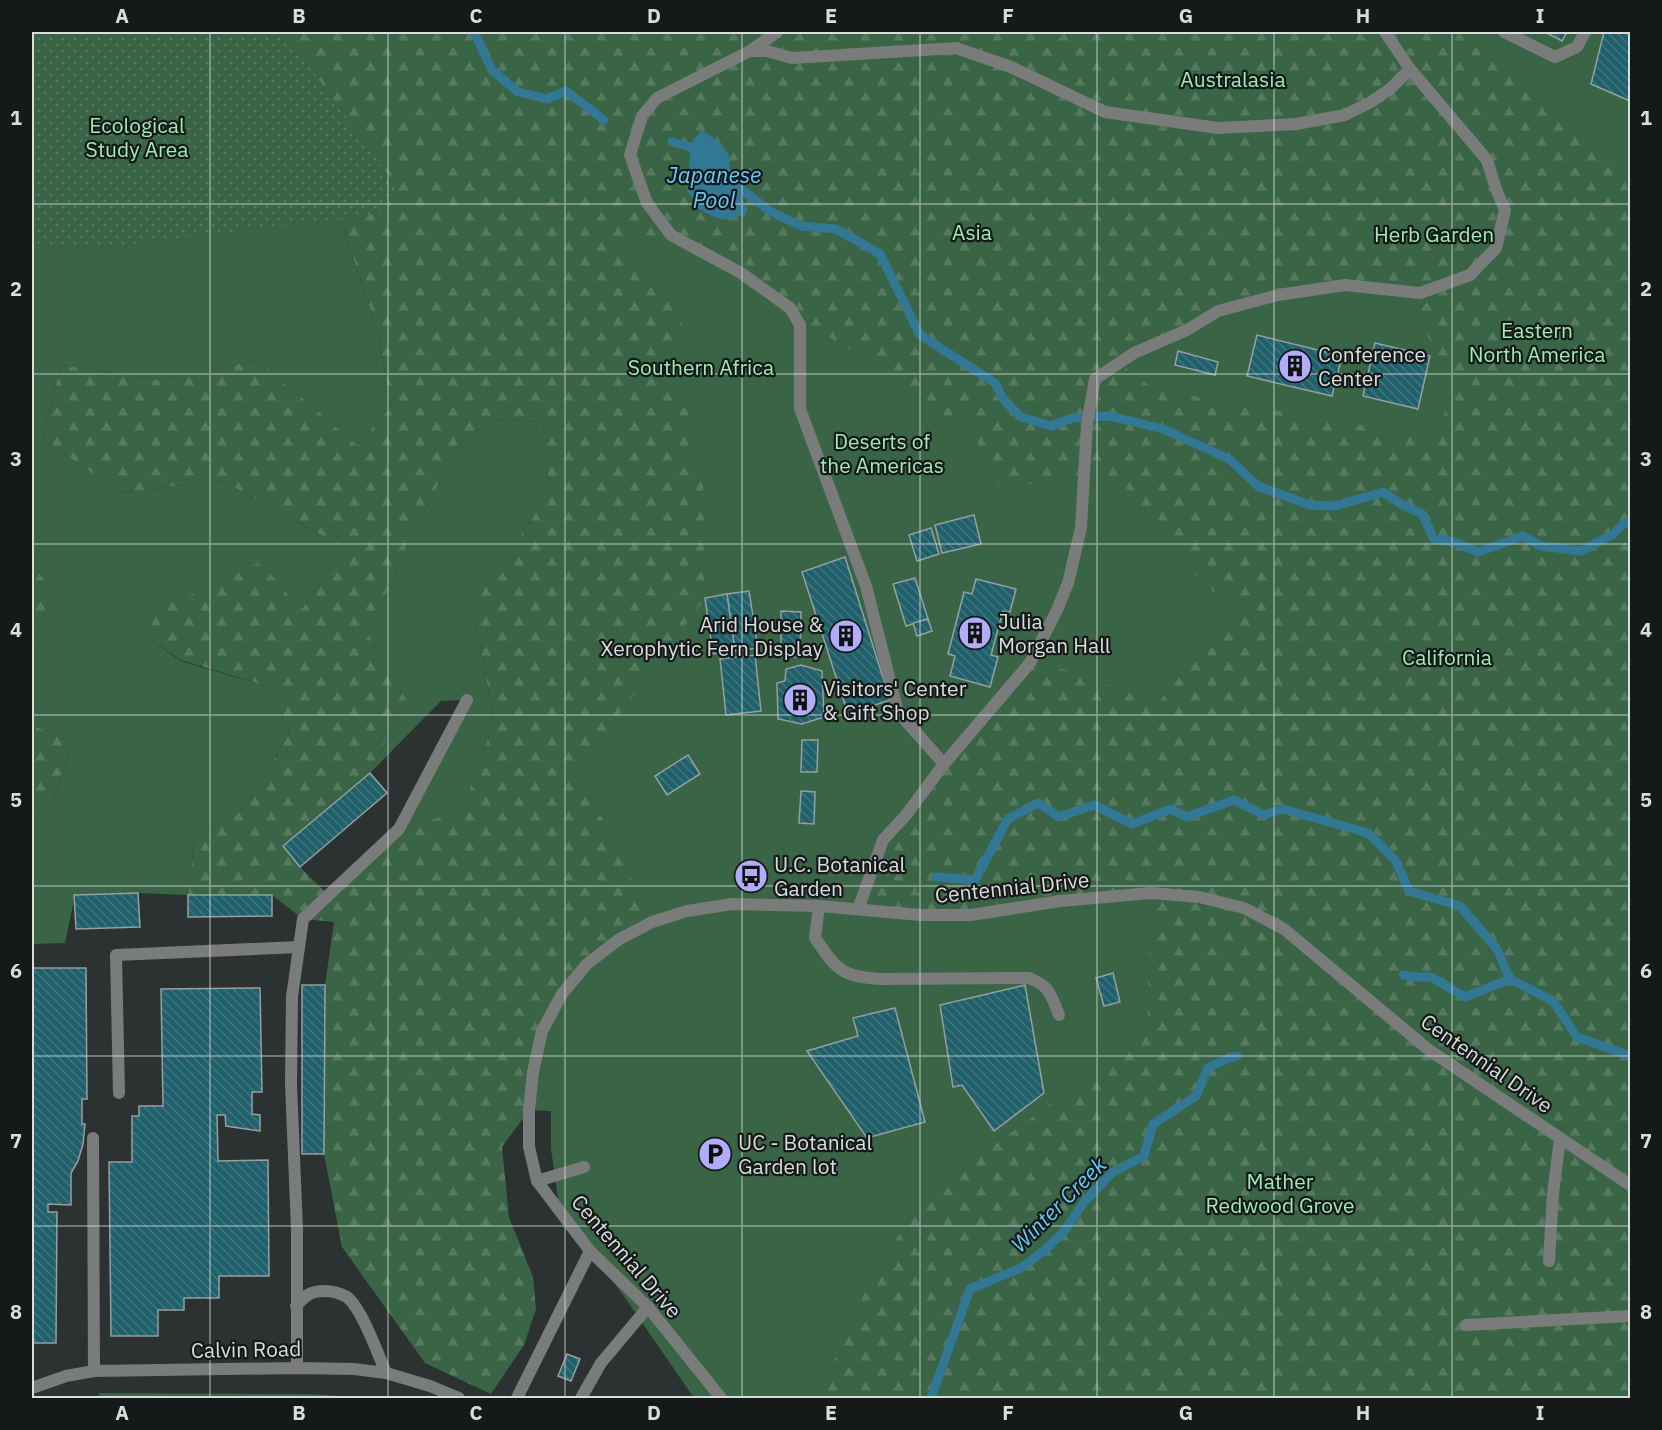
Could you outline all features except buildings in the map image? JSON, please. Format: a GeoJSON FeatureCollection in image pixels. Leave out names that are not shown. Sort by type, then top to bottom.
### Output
{"type":"FeatureCollection","features":[{"type":"Feature","properties":{"kind":"street"},"geometry":{"type":"LineString","coordinates":[[777,32],[750,51],[657,98],[642,116],[630,155],[647,203],[670,235],[750,280],[789,308],[800,325],[800,409],[866,586],[898,712],[944,764]]}},
{"type":"Feature","properties":{"kind":"street"},"geometry":{"type":"LineString","coordinates":[[858,909],[883,840],[1030,663],[1057,610],[1068,583],[1081,528],[1087,424],[1095,380],[1134,354],[1187,330],[1218,311],[1278,296],[1345,285],[1420,293],[1470,275],[1496,248],[1505,210],[1487,160],[1410,69],[1385,32]]}},
{"type":"Feature","properties":{"kind":"street"},"geometry":{"type":"LineString","coordinates":[[1504,32],[1555,57],[1577,47],[1585,32]]}},
{"type":"Feature","properties":{"kind":"street"},"geometry":{"type":"LineString","coordinates":[[750,51],[767,51],[792,58],[956,48],[1011,67],[1105,112],[1218,128],[1296,124],[1345,115],[1390,89],[1410,69]]}},
{"type":"Feature","properties":{"kind":"street"},"geometry":{"type":"LineString","coordinates":[[297,1368],[297,1229],[291,1084],[292,997],[303,919],[399,829],[467,700]]}},
{"type":"Feature","properties":{"kind":"street","name":"Centennial Drive"},"geometry":{"type":"LineString","coordinates":[[721,1398],[648,1307],[590,1251],[537,1181],[529,1148],[529,1110],[533,1072],[542,1031],[562,994],[587,964],[618,940],[652,922],[687,911],[732,904],[819,906],[921,915],[971,915],[1060,901],[1152,893],[1199,897],[1244,908],[1284,928],[1429,1050],[1630,1185]]}},
{"type":"Feature","properties":{"kind":"street"},"geometry":{"type":"LineString","coordinates":[[819,906],[815,938],[841,971],[866,978],[881,979],[1029,978],[1042,983],[1047,989],[1059,1015]]}},
{"type":"Feature","properties":{"kind":"street"},"geometry":{"type":"LineString","coordinates":[[119,1093],[116,955],[299,947]]}},
{"type":"Feature","properties":{"kind":"street"},"geometry":{"type":"LineString","coordinates":[[93,1138],[94,1371]]}},
{"type":"Feature","properties":{"kind":"street"},"geometry":{"type":"LineString","coordinates":[[1549,1261],[1553,1194],[1560,1138]]}},
{"type":"Feature","properties":{"kind":"street"},"geometry":{"type":"LineString","coordinates":[[537,1181],[584,1167]]}},
{"type":"Feature","properties":{"kind":"street"},"geometry":{"type":"LineString","coordinates":[[517,1398],[590,1251]]}},
{"type":"Feature","properties":{"kind":"street"},"geometry":{"type":"LineString","coordinates":[[296,1306],[306,1295],[319,1291],[333,1291],[348,1298],[360,1314],[386,1373]]}},
{"type":"Feature","properties":{"kind":"street"},"geometry":{"type":"LineString","coordinates":[[581,1398],[601,1363],[648,1307]]}},
{"type":"Feature","properties":{"kind":"street"},"geometry":{"type":"LineString","coordinates":[[1466,1325],[1630,1316]]}},
{"type":"Feature","properties":{"kind":"street","name":"Calvin Road"},"geometry":{"type":"LineString","coordinates":[[32,1388],[66,1376],[94,1371],[354,1369],[386,1373],[430,1386],[459,1398]]}},
{"type":"Feature","properties":{"kind":"green space"},"geometry":{"type":"Polygon","coordinates":[[[32,32],[1468,32],[1535,83],[1630,184],[1630,1398],[823,1398],[826,1378],[873,1275],[902,1230],[958,1171],[1147,1034],[1151,893],[971,915],[858,909],[883,840],[1030,663],[1077,672],[1158,703],[1237,608],[1199,578],[1132,493],[1122,485],[1103,478],[1036,484],[997,484],[963,412],[938,421],[869,361],[824,334],[800,325],[789,308],[671,236],[662,247],[597,237],[653,284],[672,307],[682,324],[669,359],[672,383],[680,402],[696,413],[691,440],[703,478],[705,598],[579,770],[652,922],[587,964],[542,1031],[529,1110],[502,1147],[509,1217],[533,1277],[536,1309],[524,1345],[491,1394],[425,1363],[342,1247],[324,1154],[325,985],[334,922],[303,919],[272,895],[188,895],[194,840],[244,809],[290,732],[270,687],[181,660],[128,624],[260,562],[301,610],[345,548],[221,480],[121,493],[42,439],[61,365],[162,380],[258,360],[357,445],[391,407],[378,332],[310,128],[108,247],[32,32]],[[1345,285],[1218,311],[1119,363],[1154,389],[1435,438],[1454,386],[1424,329],[1420,293],[1345,285]],[[497,419],[465,438],[417,523],[368,634],[406,699],[370,773],[283,846],[328,895],[399,829],[462,811],[494,722],[473,605],[551,491],[538,422],[497,419]]]}},
{"type":"Feature","properties":{"kind":"green space","name":"Ecological Study Area"},"geometry":{"type":"Polygon","coordinates":[[[32,32],[284,32],[398,188],[381,213],[108,247],[32,243],[32,32]]]}},
{"type":"Feature","properties":{"kind":"green space"},"geometry":{"type":"Polygon","coordinates":[[[522,32],[1630,32],[1630,1398],[694,1398],[569,1222],[558,1198],[551,1149],[551,1111],[529,1110],[560,774],[637,532],[522,32]]]}},
{"type":"Feature","properties":{"kind":"green space"},"geometry":{"type":"Polygon","coordinates":[[[310,128],[378,332],[391,407],[357,445],[258,360],[162,380],[61,365],[42,439],[121,493],[221,480],[345,548],[301,610],[129,624],[181,661],[270,687],[290,732],[244,809],[194,840],[188,895],[138,893],[75,895],[65,943],[32,944],[32,812],[51,806],[73,743],[32,725],[32,648],[52,591],[32,562],[32,177],[310,128]]]}},
{"type":"Feature","properties":{"kind":"green space"},"geometry":{"type":"Polygon","coordinates":[[[497,419],[539,422],[551,491],[473,605],[494,722],[462,812],[399,829],[466,700],[441,701],[370,773],[406,699],[368,634],[417,523],[465,438],[497,419]]]}},
{"type":"Feature","properties":{"kind":"green space"},"geometry":{"type":"Polygon","coordinates":[[[32,562],[52,591],[32,648],[32,562]]]}},
{"type":"Feature","properties":{"kind":"green space"},"geometry":{"type":"Polygon","coordinates":[[[32,725],[73,743],[51,806],[32,812],[32,725]]]}},
{"type":"Feature","properties":{"kind":"green space"},"geometry":{"type":"Polygon","coordinates":[[[99,1393],[310,1394],[364,1398],[99,1398],[99,1393]]]}},
{"type":"Feature","properties":{"kind":"water","name":"Japanese Pool"},"geometry":{"type":"Polygon","coordinates":[[[702,130],[720,143],[729,155],[730,169],[739,179],[741,198],[748,209],[745,215],[725,220],[712,216],[699,209],[687,190],[691,147],[693,140],[702,130]]]}},
{"type":"Feature","properties":{"kind":"waterway"},"geometry":{"type":"LineString","coordinates":[[474,32],[492,70],[518,92],[547,99],[566,91],[604,120]]}},
{"type":"Feature","properties":{"kind":"waterway"},"geometry":{"type":"LineString","coordinates":[[672,142],[691,147],[700,155]]}},
{"type":"Feature","properties":{"kind":"waterway"},"geometry":{"type":"LineString","coordinates":[[731,181],[771,212],[801,226],[836,229],[880,254],[920,335],[995,383],[1003,399],[1021,417],[1051,426],[1072,418],[1110,416],[1163,429],[1229,459],[1258,486],[1310,505],[1335,506],[1383,492],[1422,514],[1434,539],[1454,542],[1478,552],[1523,536],[1541,546],[1581,551],[1613,534],[1624,523],[1630,523]]}},
{"type":"Feature","properties":{"kind":"waterway"},"geometry":{"type":"LineString","coordinates":[[936,877],[975,880],[1008,819],[1038,803],[1059,817],[1094,805],[1132,824],[1171,809],[1186,817],[1234,800],[1264,815],[1283,809],[1368,833],[1396,861],[1409,891],[1460,906],[1497,949],[1510,979],[1553,1001],[1577,1037],[1630,1056]]}},
{"type":"Feature","properties":{"kind":"waterway","name":"Winter Creek"},"geometry":{"type":"LineString","coordinates":[[1403,975],[1431,977],[1465,997],[1510,979]]}},
{"type":"Feature","properties":{"kind":"waterway","name":"Winter Creek"},"geometry":{"type":"LineString","coordinates":[[931,1398],[970,1289],[1021,1268],[1046,1249],[1065,1230],[1084,1202],[1113,1172],[1144,1156],[1153,1124],[1196,1096],[1208,1068],[1237,1056]]}},
{"type":"Feature","properties":{"kind":"place","name":"Conference Center"},"geometry":{"type":"Point","coordinates":[1295,366]}},
{"type":"Feature","properties":{"kind":"place","name":"Julia Morgan Hall"},"geometry":{"type":"Point","coordinates":[975,633]}},
{"type":"Feature","properties":{"kind":"place","name":"Arid House & Xerophytic Fern Display"},"geometry":{"type":"Point","coordinates":[846,636]}},
{"type":"Feature","properties":{"kind":"place","name":"Visitors' Center & Gift Shop"},"geometry":{"type":"Point","coordinates":[800,700]}},
{"type":"Feature","properties":{"kind":"place","name":"U.C. Botanical Garden"},"geometry":{"type":"Point","coordinates":[751,876]}},
{"type":"Feature","properties":{"kind":"place","name":"UC - Botanical Garden lot"},"geometry":{"type":"Point","coordinates":[715,1154]}},
{"type":"Feature","properties":{"kind":"park label","name":"Australasia"},"geometry":{"type":"Point","coordinates":[1233,79]}},
{"type":"Feature","properties":{"kind":"park label","name":"Asia"},"geometry":{"type":"Point","coordinates":[972,232]}},
{"type":"Feature","properties":{"kind":"park label","name":"Herb Garden"},"geometry":{"type":"Point","coordinates":[1434,234]}},
{"type":"Feature","properties":{"kind":"park label","name":"Eastern North America"},"geometry":{"type":"Point","coordinates":[1537,342]}},
{"type":"Feature","properties":{"kind":"park label","name":"Southern Africa"},"geometry":{"type":"Point","coordinates":[701,367]}},
{"type":"Feature","properties":{"kind":"park label","name":"Deserts of the Americas"},"geometry":{"type":"Point","coordinates":[882,453]}},
{"type":"Feature","properties":{"kind":"park label","name":"California"},"geometry":{"type":"Point","coordinates":[1447,657]}},
{"type":"Feature","properties":{"kind":"park label","name":"Mather Redwood Grove"},"geometry":{"type":"Point","coordinates":[1280,1193]}}]}
